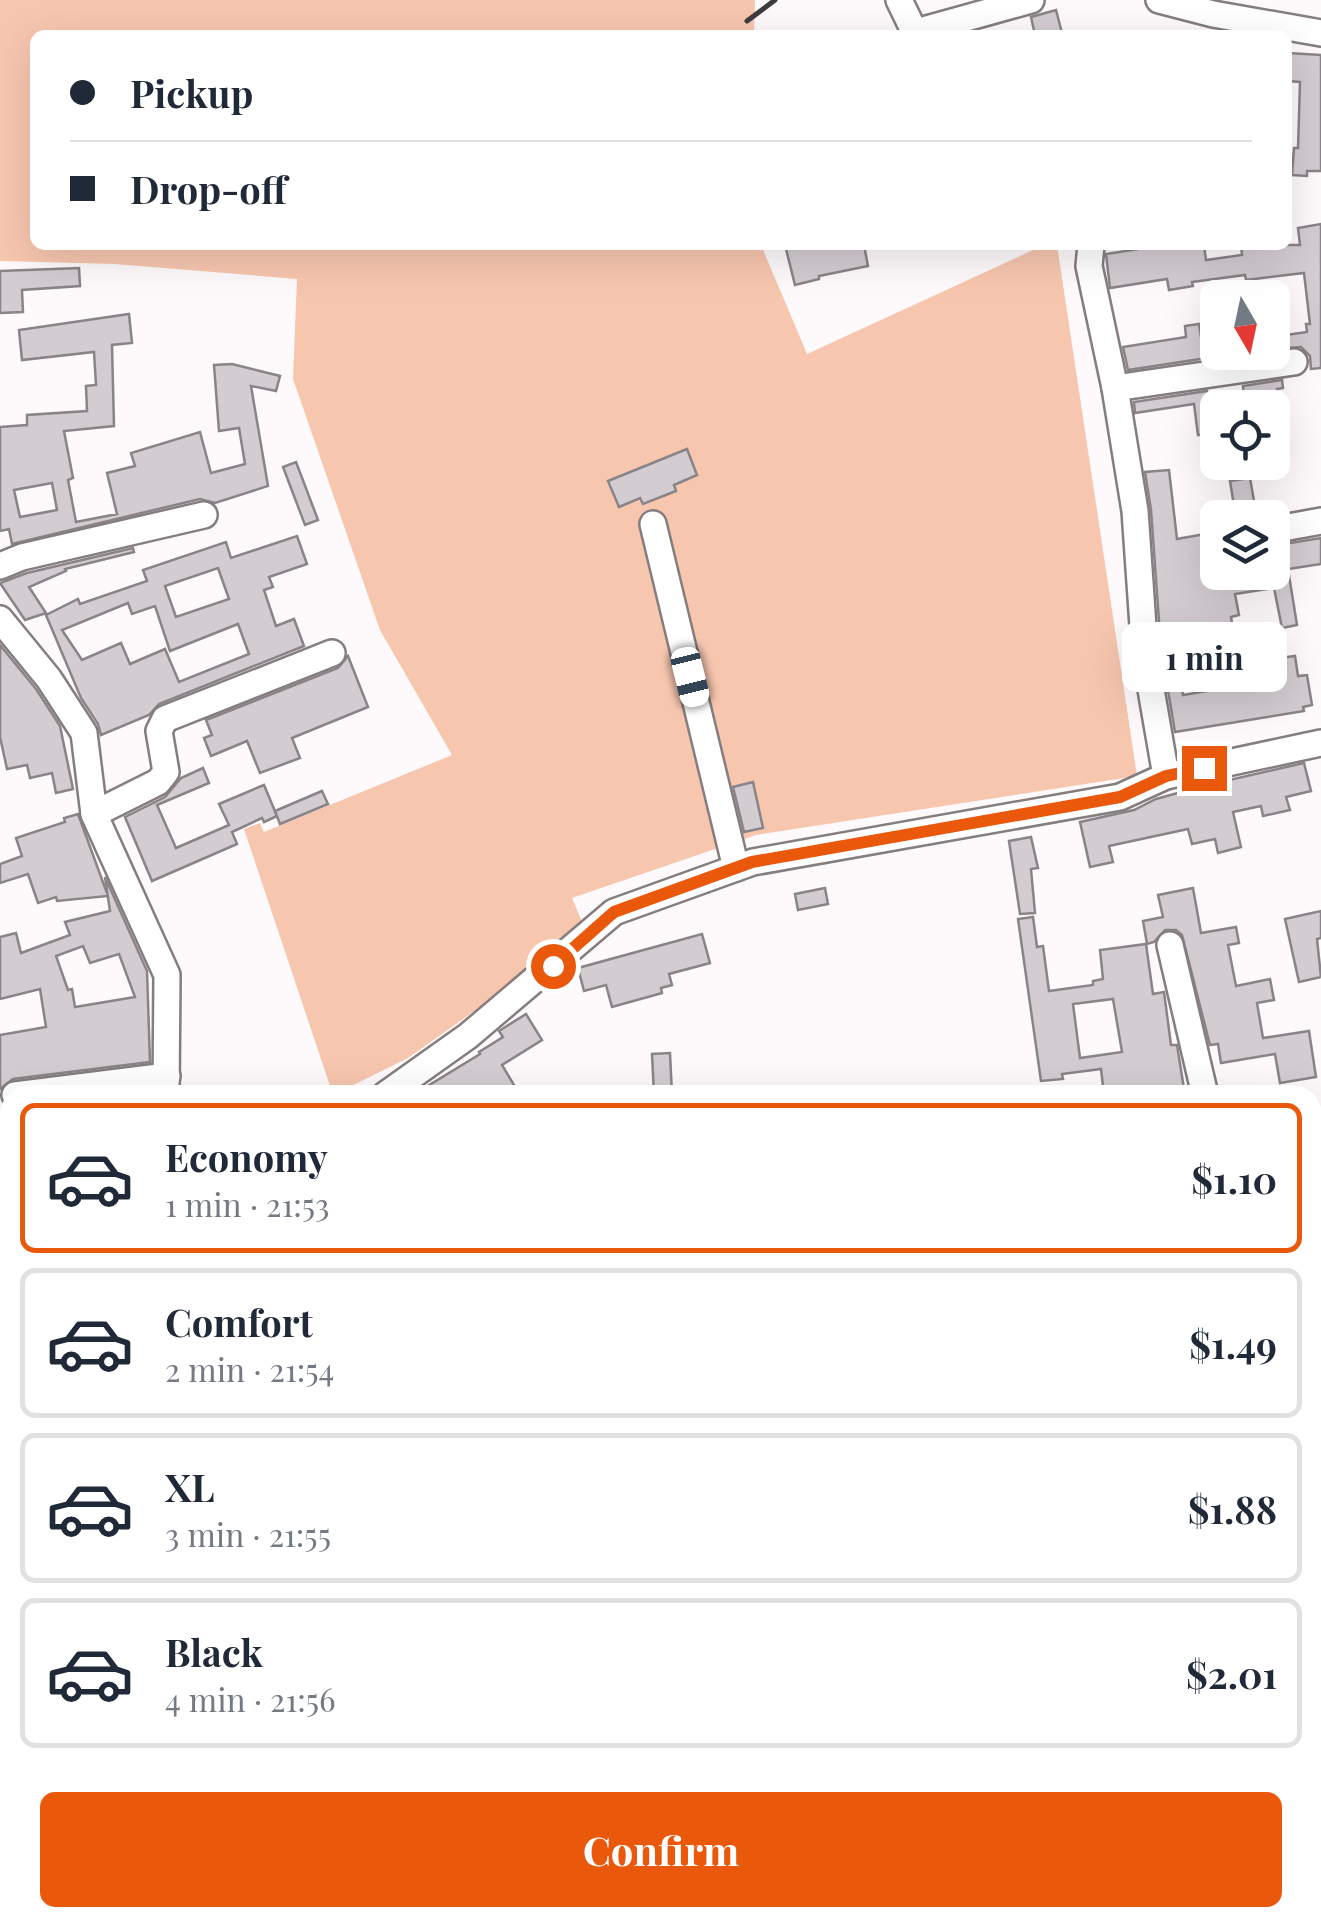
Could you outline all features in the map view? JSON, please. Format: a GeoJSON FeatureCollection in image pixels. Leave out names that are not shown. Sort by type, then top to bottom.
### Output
{"type":"FeatureCollection","features":[{"type":"Feature","properties":{"kind":"street"},"geometry":{"type":"LineString","coordinates":[[899,0],[914,30]]}},
{"type":"Feature","properties":{"kind":"street"},"geometry":{"type":"LineString","coordinates":[[930,30],[1031,0]]}},
{"type":"Feature","properties":{"kind":"street"},"geometry":{"type":"LineString","coordinates":[[1159,0],[1212,14],[1321,32]]}},
{"type":"Feature","properties":{"kind":"street"},"geometry":{"type":"LineString","coordinates":[[1091,250],[1089,266],[1134,511],[1145,654],[1166,776]]}},
{"type":"Feature","properties":{"kind":"street"},"geometry":{"type":"LineString","coordinates":[[1114,388],[1294,362]]}},
{"type":"Feature","properties":{"kind":"street"},"geometry":{"type":"LineString","coordinates":[[0,566],[22,557],[204,515]]}},
{"type":"Feature","properties":{"kind":"street"},"geometry":{"type":"LineString","coordinates":[[1290,527],[1321,521]]}},
{"type":"Feature","properties":{"kind":"street"},"geometry":{"type":"LineString","coordinates":[[653,524],[736,868]]}},
{"type":"Feature","properties":{"kind":"street"},"geometry":{"type":"LineString","coordinates":[[0,619],[49,679],[84,734],[94,814],[167,975],[166,1085]]}},
{"type":"Feature","properties":{"kind":"street"},"geometry":{"type":"LineString","coordinates":[[94,814],[158,782],[166,772],[159,731],[164,719],[332,652]]}},
{"type":"Feature","properties":{"kind":"street"},"geometry":{"type":"LineString","coordinates":[[399,1085],[468,1036],[614,912],[736,868],[826,846],[1120,797],[1166,776],[1321,743]]}},
{"type":"Feature","properties":{"kind":"street"},"geometry":{"type":"LineString","coordinates":[[1170,944],[1203,1085]]}},
{"type":"Feature","properties":{"kind":"shaded area"},"geometry":{"type":"Polygon","coordinates":[[[0,0],[755,0],[754,30],[30,30],[30,250],[763,250],[807,354],[1033,250],[1058,250],[1137,776],[756,835],[572,898],[582,922],[511,985],[408,1058],[353,1085],[330,1085],[244,829],[260,823],[264,832],[452,755],[380,630],[293,379],[297,279],[115,264],[0,261],[0,0]]]}},
{"type":"Feature","properties":{"kind":"building"},"geometry":{"type":"Polygon","coordinates":[[[1056,10],[1061,30],[1034,30],[1031,17],[1056,10]]]}},
{"type":"Feature","properties":{"kind":"building"},"geometry":{"type":"Polygon","coordinates":[[[1292,53],[1321,55],[1321,171],[1307,171],[1307,176],[1292,175],[1294,148],[1298,148],[1300,82],[1292,81],[1292,53]]]}},
{"type":"Feature","properties":{"kind":"building"},"geometry":{"type":"Polygon","coordinates":[[[1321,224],[1321,368],[1311,369],[1310,356],[1301,347],[1290,348],[1290,334],[1307,332],[1306,324],[1310,324],[1304,273],[1246,280],[1245,275],[1200,280],[1192,282],[1193,286],[1169,290],[1167,279],[1110,288],[1106,254],[1205,250],[1206,260],[1242,255],[1242,250],[1292,250],[1292,245],[1300,245],[1298,228],[1321,224]]]}},
{"type":"Feature","properties":{"kind":"building"},"geometry":{"type":"Polygon","coordinates":[[[786,250],[865,250],[868,266],[795,285],[786,250]]]}},
{"type":"Feature","properties":{"kind":"building"},"geometry":{"type":"Polygon","coordinates":[[[79,268],[80,286],[22,290],[23,312],[0,313],[0,271],[79,268]]]}},
{"type":"Feature","properties":{"kind":"building"},"geometry":{"type":"Polygon","coordinates":[[[129,314],[132,343],[112,345],[114,426],[64,431],[76,522],[117,514],[107,473],[135,466],[131,453],[200,432],[211,473],[245,464],[239,428],[219,431],[214,365],[232,364],[280,376],[276,391],[251,386],[268,486],[215,503],[200,499],[12,544],[9,529],[0,531],[0,427],[27,425],[27,415],[87,411],[86,386],[96,385],[94,352],[22,360],[19,330],[129,314]],[[52,483],[14,490],[20,517],[57,510],[52,483]]]}},
{"type":"Feature","properties":{"kind":"building"},"geometry":{"type":"Polygon","coordinates":[[[1199,324],[1200,359],[1128,370],[1123,347],[1186,337],[1185,326],[1199,324]]]}},
{"type":"Feature","properties":{"kind":"building"},"geometry":{"type":"Polygon","coordinates":[[[1282,380],[1283,388],[1243,390],[1243,386],[1282,380]]]}},
{"type":"Feature","properties":{"kind":"building"},"geometry":{"type":"Polygon","coordinates":[[[1200,392],[1200,435],[1194,404],[1135,413],[1134,402],[1200,392]]]}},
{"type":"Feature","properties":{"kind":"building"},"geometry":{"type":"Polygon","coordinates":[[[687,449],[697,475],[674,485],[676,491],[643,504],[640,498],[619,507],[608,481],[687,449]]]}},
{"type":"Feature","properties":{"kind":"building"},"geometry":{"type":"Polygon","coordinates":[[[296,462],[318,520],[305,525],[283,467],[296,462]]]}},
{"type":"Feature","properties":{"kind":"building"},"geometry":{"type":"Polygon","coordinates":[[[1169,470],[1177,539],[1200,535],[1200,590],[1261,590],[1235,594],[1239,615],[1231,617],[1233,630],[1188,638],[1191,656],[1177,658],[1183,695],[1231,687],[1230,678],[1243,676],[1246,689],[1284,682],[1280,658],[1295,656],[1298,676],[1307,675],[1312,705],[1303,707],[1304,711],[1175,732],[1161,649],[1145,472],[1169,470]]]}},
{"type":"Feature","properties":{"kind":"building"},"geometry":{"type":"Polygon","coordinates":[[[1250,480],[1254,500],[1233,500],[1230,481],[1250,480]]]}},
{"type":"Feature","properties":{"kind":"building"},"geometry":{"type":"Polygon","coordinates":[[[297,536],[307,564],[269,577],[273,587],[264,590],[276,626],[294,619],[304,646],[159,704],[149,715],[101,735],[46,615],[78,599],[80,604],[147,581],[143,570],[226,542],[231,558],[297,536]],[[218,568],[165,586],[176,617],[229,599],[218,568]],[[128,603],[62,630],[82,660],[121,643],[130,664],[165,649],[179,682],[249,654],[238,624],[170,651],[155,606],[132,614],[128,603]]]}},
{"type":"Feature","properties":{"kind":"building"},"geometry":{"type":"Polygon","coordinates":[[[1321,538],[1321,564],[1290,569],[1290,543],[1321,538]]]}},
{"type":"Feature","properties":{"kind":"building"},"geometry":{"type":"Polygon","coordinates":[[[133,548],[134,552],[65,569],[29,587],[46,613],[25,620],[0,583],[27,573],[133,548]]]}},
{"type":"Feature","properties":{"kind":"building"},"geometry":{"type":"Polygon","coordinates":[[[1290,581],[1297,625],[1282,628],[1274,590],[1290,590],[1290,581]]]}},
{"type":"Feature","properties":{"kind":"building"},"geometry":{"type":"Polygon","coordinates":[[[0,645],[60,726],[73,789],[56,793],[52,773],[30,778],[27,765],[7,769],[0,737],[0,645]]]}},
{"type":"Feature","properties":{"kind":"building"},"geometry":{"type":"Polygon","coordinates":[[[348,656],[368,707],[292,738],[300,758],[260,773],[247,741],[211,756],[204,738],[212,735],[206,720],[338,668],[348,656]]]}},
{"type":"Feature","properties":{"kind":"building"},"geometry":{"type":"Polygon","coordinates":[[[1304,763],[1311,791],[1286,797],[1290,810],[1263,816],[1261,806],[1233,812],[1241,847],[1218,853],[1215,839],[1192,844],[1188,829],[1109,846],[1113,862],[1090,867],[1080,822],[1134,810],[1156,799],[1203,786],[1304,763]]]}},
{"type":"Feature","properties":{"kind":"building"},"geometry":{"type":"Polygon","coordinates":[[[203,768],[209,783],[157,805],[176,848],[229,825],[219,804],[264,785],[277,816],[264,822],[262,818],[232,832],[237,844],[152,881],[125,817],[165,797],[181,778],[203,768]]]}},
{"type":"Feature","properties":{"kind":"building"},"geometry":{"type":"Polygon","coordinates":[[[753,782],[763,828],[744,832],[733,787],[753,782]]]}},
{"type":"Feature","properties":{"kind":"building"},"geometry":{"type":"Polygon","coordinates":[[[322,791],[328,804],[280,824],[275,811],[322,791]]]}},
{"type":"Feature","properties":{"kind":"building"},"geometry":{"type":"Polygon","coordinates":[[[78,814],[108,896],[57,901],[56,897],[38,903],[28,874],[0,883],[0,864],[22,856],[16,838],[78,814]]]}},
{"type":"Feature","properties":{"kind":"building"},"geometry":{"type":"Polygon","coordinates":[[[1031,837],[1038,868],[1031,869],[1035,913],[1020,914],[1009,841],[1031,837]]]}},
{"type":"Feature","properties":{"kind":"building"},"geometry":{"type":"Polygon","coordinates":[[[105,877],[147,971],[150,1062],[13,1079],[0,1085],[0,1035],[46,1027],[40,989],[0,999],[0,937],[16,933],[21,953],[70,935],[65,922],[110,911],[105,877]],[[83,946],[56,956],[68,990],[72,989],[75,1007],[135,997],[119,954],[90,963],[83,946]]]}},
{"type":"Feature","properties":{"kind":"building"},"geometry":{"type":"Polygon","coordinates":[[[825,888],[828,904],[798,910],[795,894],[825,888]]]}},
{"type":"Feature","properties":{"kind":"building"},"geometry":{"type":"Polygon","coordinates":[[[1193,888],[1201,933],[1236,927],[1239,943],[1228,945],[1236,986],[1270,979],[1274,1000],[1257,1003],[1263,1038],[1309,1031],[1316,1077],[1280,1083],[1275,1054],[1221,1063],[1218,1044],[1210,1045],[1182,935],[1176,930],[1165,930],[1147,944],[1143,921],[1163,917],[1158,895],[1193,888]]]}},
{"type":"Feature","properties":{"kind":"building"},"geometry":{"type":"Polygon","coordinates":[[[1321,911],[1321,938],[1317,939],[1321,977],[1299,982],[1285,919],[1321,911]]]}},
{"type":"Feature","properties":{"kind":"building"},"geometry":{"type":"Polygon","coordinates":[[[1033,917],[1037,947],[1043,946],[1049,991],[1093,985],[1093,981],[1103,979],[1100,950],[1146,944],[1153,994],[1164,992],[1171,1045],[1177,1045],[1183,1085],[1103,1085],[1101,1069],[1041,1081],[1018,919],[1033,917]],[[1113,999],[1073,1004],[1080,1058],[1122,1052],[1113,999]]]}},
{"type":"Feature","properties":{"kind":"building"},"geometry":{"type":"Polygon","coordinates":[[[702,934],[710,963],[669,974],[672,985],[661,988],[662,993],[612,1007],[606,985],[584,991],[578,968],[702,934]]]}},
{"type":"Feature","properties":{"kind":"building"},"geometry":{"type":"Polygon","coordinates":[[[526,1014],[542,1040],[502,1065],[514,1085],[429,1085],[503,1037],[499,1031],[526,1014]]]}},
{"type":"Feature","properties":{"kind":"building"},"geometry":{"type":"Polygon","coordinates":[[[670,1053],[672,1085],[654,1085],[652,1054],[670,1053]]]}},
{"type":"Feature","properties":{"kind":"railway"},"geometry":{"type":"LineString","coordinates":[[747,21],[775,0]]}},
{"type":"Feature","properties":{"kind":"route"},"geometry":{"type":"LineString","coordinates":[[553,966],[614,912],[752,862],[1120,797],[1166,776],[1204,768]]}}]}
